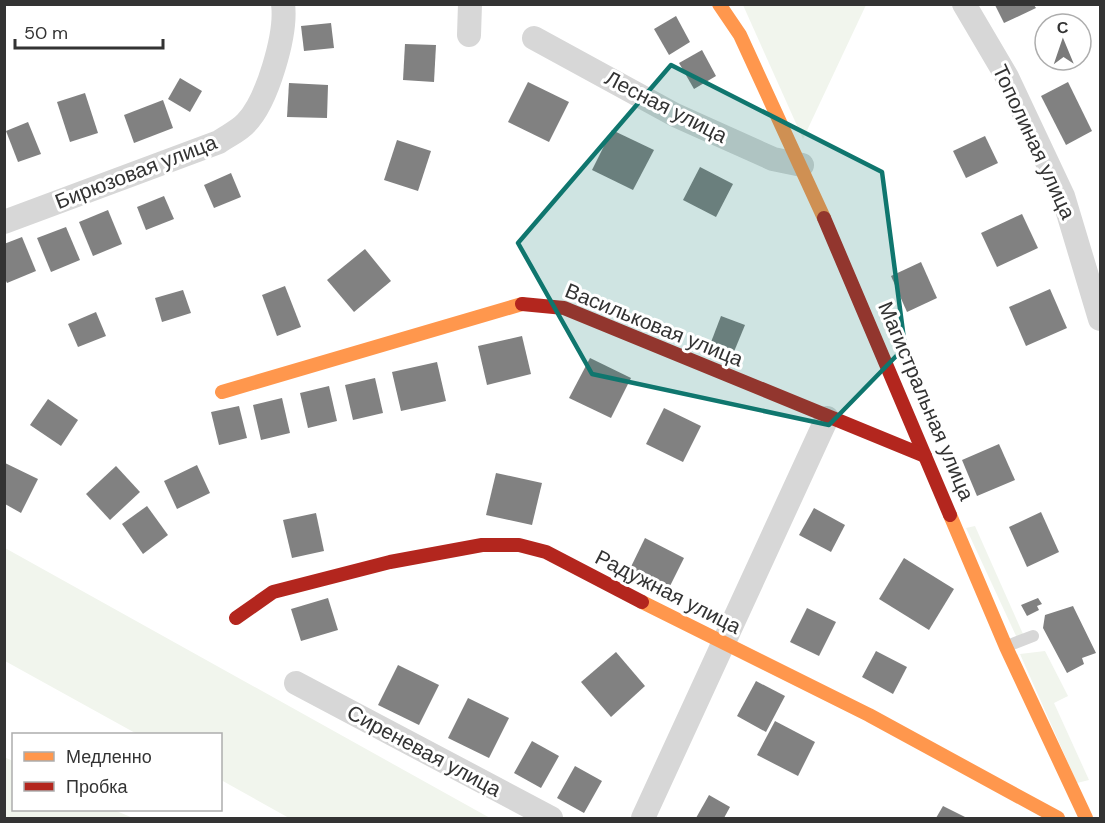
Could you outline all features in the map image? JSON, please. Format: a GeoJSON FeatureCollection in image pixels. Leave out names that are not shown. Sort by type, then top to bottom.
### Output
{"type":"FeatureCollection","features":[{"type":"Feature","properties":{"kind":"street","name":"Бирюзовая улица"},"geometry":{"type":"LineString","coordinates":[[4,222],[219,142],[246,123],[259,101],[281,46],[282,4]]}},
{"type":"Feature","properties":{"kind":"street"},"geometry":{"type":"LineString","coordinates":[[469,35],[470,4]]}},
{"type":"Feature","properties":{"kind":"street","name":"Магистральная улица"},"geometry":{"type":"LineString","coordinates":[[719,4],[740,35],[802,165],[1006,647],[1086,819]]}},
{"type":"Feature","properties":{"kind":"street","name":"Тополиная улица"},"geometry":{"type":"LineString","coordinates":[[964,4],[1007,77],[1064,196],[1101,319]]}},
{"type":"Feature","properties":{"kind":"street","name":"Лесная улица"},"geometry":{"type":"LineString","coordinates":[[534,38],[675,115],[773,159],[802,165]]}},
{"type":"Feature","properties":{"kind":"street","name":"Васильковая улица"},"geometry":{"type":"LineString","coordinates":[[222,392],[525,303],[564,308],[827,418],[925,456]]}},
{"type":"Feature","properties":{"kind":"street"},"geometry":{"type":"LineString","coordinates":[[643,819],[827,418]]}},
{"type":"Feature","properties":{"kind":"street","name":"Радужная улица"},"geometry":{"type":"LineString","coordinates":[[236,618],[273,592],[326,578],[390,562],[482,545],[519,545],[546,552],[723,644],[868,715],[1058,819]]}},
{"type":"Feature","properties":{"kind":"street","name":"Сиреневая улица"},"geometry":{"type":"LineString","coordinates":[[296,683],[551,819]]}},
{"type":"Feature","properties":{"kind":"lane"},"geometry":{"type":"LineString","coordinates":[[1006,647],[1033,636]]}},
{"type":"Feature","properties":{"kind":"highlighted area"},"geometry":{"type":"Polygon","coordinates":[[[671,65],[882,172],[905,347],[829,425],[592,374],[518,243],[671,65]]]}},
{"type":"Feature","properties":{"kind":"shaded area"},"geometry":{"type":"Polygon","coordinates":[[[743,5],[866,5],[803,139],[743,5]]]}},
{"type":"Feature","properties":{"kind":"shaded area"},"geometry":{"type":"Polygon","coordinates":[[[975,526],[1023,634],[1017,638],[966,528],[975,526]]]}},
{"type":"Feature","properties":{"kind":"shaded area"},"geometry":{"type":"Polygon","coordinates":[[[5,548],[490,818],[289,818],[222,781],[222,733],[135,733],[5,661],[5,548]]]}},
{"type":"Feature","properties":{"kind":"shaded area"},"geometry":{"type":"Polygon","coordinates":[[[1045,651],[1068,696],[1054,703],[1089,780],[1077,783],[1020,654],[1045,651]]]}},
{"type":"Feature","properties":{"kind":"shaded area"},"geometry":{"type":"Polygon","coordinates":[[[4,757],[12,761],[12,811],[116,811],[133,818],[5,818],[4,757]]]}},
{"type":"Feature","properties":{"kind":"building"},"geometry":{"type":"Polygon","coordinates":[[[995,5],[1034,5],[1036,8],[1004,23],[995,5]]]}},
{"type":"Feature","properties":{"kind":"building"},"geometry":{"type":"Polygon","coordinates":[[[676,16],[690,42],[669,55],[654,29],[676,16]]]}},
{"type":"Feature","properties":{"kind":"building"},"geometry":{"type":"Polygon","coordinates":[[[331,23],[334,48],[304,51],[301,26],[331,23]]]}},
{"type":"Feature","properties":{"kind":"building"},"geometry":{"type":"Polygon","coordinates":[[[405,44],[436,45],[434,82],[403,80],[405,44]]]}},
{"type":"Feature","properties":{"kind":"building"},"geometry":{"type":"Polygon","coordinates":[[[702,50],[716,76],[694,89],[679,63],[702,50]]]}},
{"type":"Feature","properties":{"kind":"building"},"geometry":{"type":"Polygon","coordinates":[[[180,78],[202,91],[190,112],[168,99],[180,78]]]}},
{"type":"Feature","properties":{"kind":"building"},"geometry":{"type":"Polygon","coordinates":[[[528,82],[569,102],[549,142],[508,122],[528,82]]]}},
{"type":"Feature","properties":{"kind":"building"},"geometry":{"type":"Polygon","coordinates":[[[1068,82],[1092,131],[1066,145],[1041,96],[1068,82]]]}},
{"type":"Feature","properties":{"kind":"building"},"geometry":{"type":"Polygon","coordinates":[[[289,83],[328,85],[327,118],[287,117],[289,83]]]}},
{"type":"Feature","properties":{"kind":"building"},"geometry":{"type":"Polygon","coordinates":[[[85,93],[98,133],[70,142],[57,102],[85,93]]]}},
{"type":"Feature","properties":{"kind":"building"},"geometry":{"type":"Polygon","coordinates":[[[163,100],[173,128],[134,143],[124,115],[163,100]]]}},
{"type":"Feature","properties":{"kind":"building"},"geometry":{"type":"Polygon","coordinates":[[[28,122],[41,154],[18,162],[6,131],[28,122]]]}},
{"type":"Feature","properties":{"kind":"building"},"geometry":{"type":"Polygon","coordinates":[[[612,130],[654,150],[633,190],[592,170],[612,130]]]}},
{"type":"Feature","properties":{"kind":"building"},"geometry":{"type":"Polygon","coordinates":[[[985,136],[998,163],[966,178],[953,151],[985,136]]]}},
{"type":"Feature","properties":{"kind":"building"},"geometry":{"type":"Polygon","coordinates":[[[397,140],[431,151],[418,191],[384,180],[397,140]]]}},
{"type":"Feature","properties":{"kind":"building"},"geometry":{"type":"Polygon","coordinates":[[[700,167],[733,184],[716,217],[683,200],[700,167]]]}},
{"type":"Feature","properties":{"kind":"building"},"geometry":{"type":"Polygon","coordinates":[[[231,173],[241,197],[214,208],[204,185],[231,173]]]}},
{"type":"Feature","properties":{"kind":"building"},"geometry":{"type":"Polygon","coordinates":[[[164,196],[174,219],[146,230],[137,207],[164,196]]]}},
{"type":"Feature","properties":{"kind":"building"},"geometry":{"type":"Polygon","coordinates":[[[108,210],[122,244],[93,256],[79,222],[108,210]]]}},
{"type":"Feature","properties":{"kind":"building"},"geometry":{"type":"Polygon","coordinates":[[[1022,214],[1038,248],[997,267],[981,233],[1022,214]]]}},
{"type":"Feature","properties":{"kind":"building"},"geometry":{"type":"Polygon","coordinates":[[[66,227],[80,260],[51,272],[37,238],[66,227]]]}},
{"type":"Feature","properties":{"kind":"building"},"geometry":{"type":"Polygon","coordinates":[[[22,237],[36,271],[7,283],[4,277],[4,244],[22,237]]]}},
{"type":"Feature","properties":{"kind":"building"},"geometry":{"type":"Polygon","coordinates":[[[365,249],[391,281],[354,312],[327,280],[365,249]]]}},
{"type":"Feature","properties":{"kind":"building"},"geometry":{"type":"Polygon","coordinates":[[[921,262],[937,298],[907,312],[891,276],[921,262]]]}},
{"type":"Feature","properties":{"kind":"building"},"geometry":{"type":"Polygon","coordinates":[[[285,286],[301,327],[277,336],[262,295],[285,286]]]}},
{"type":"Feature","properties":{"kind":"building"},"geometry":{"type":"Polygon","coordinates":[[[1050,289],[1067,328],[1026,346],[1009,307],[1050,289]]]}},
{"type":"Feature","properties":{"kind":"building"},"geometry":{"type":"Polygon","coordinates":[[[183,290],[191,313],[162,322],[155,298],[183,290]]]}},
{"type":"Feature","properties":{"kind":"building"},"geometry":{"type":"Polygon","coordinates":[[[96,312],[106,336],[78,347],[68,324],[96,312]]]}},
{"type":"Feature","properties":{"kind":"building"},"geometry":{"type":"Polygon","coordinates":[[[721,316],[745,325],[731,359],[708,350],[721,316]]]}},
{"type":"Feature","properties":{"kind":"building"},"geometry":{"type":"Polygon","coordinates":[[[522,336],[531,374],[487,385],[478,346],[522,336]]]}},
{"type":"Feature","properties":{"kind":"building"},"geometry":{"type":"Polygon","coordinates":[[[590,358],[631,378],[611,418],[569,398],[590,358]]]}},
{"type":"Feature","properties":{"kind":"building"},"geometry":{"type":"Polygon","coordinates":[[[437,362],[446,401],[401,411],[392,372],[437,362]]]}},
{"type":"Feature","properties":{"kind":"building"},"geometry":{"type":"Polygon","coordinates":[[[375,378],[383,413],[353,420],[345,385],[375,378]]]}},
{"type":"Feature","properties":{"kind":"building"},"geometry":{"type":"Polygon","coordinates":[[[329,386],[337,421],[308,428],[300,393],[329,386]]]}},
{"type":"Feature","properties":{"kind":"building"},"geometry":{"type":"Polygon","coordinates":[[[282,398],[290,433],[261,440],[253,405],[282,398]]]}},
{"type":"Feature","properties":{"kind":"building"},"geometry":{"type":"Polygon","coordinates":[[[48,399],[78,420],[61,446],[30,425],[48,399]]]}},
{"type":"Feature","properties":{"kind":"building"},"geometry":{"type":"Polygon","coordinates":[[[239,406],[247,438],[219,445],[211,412],[239,406]]]}},
{"type":"Feature","properties":{"kind":"building"},"geometry":{"type":"Polygon","coordinates":[[[664,408],[701,426],[683,462],[646,444],[664,408]]]}},
{"type":"Feature","properties":{"kind":"building"},"geometry":{"type":"Polygon","coordinates":[[[999,444],[1015,480],[977,496],[962,460],[999,444]]]}},
{"type":"Feature","properties":{"kind":"building"},"geometry":{"type":"Polygon","coordinates":[[[5,463],[38,479],[21,513],[5,504],[5,463]]]}},
{"type":"Feature","properties":{"kind":"building"},"geometry":{"type":"Polygon","coordinates":[[[197,465],[210,493],[177,509],[164,481],[197,465]]]}},
{"type":"Feature","properties":{"kind":"building"},"geometry":{"type":"Polygon","coordinates":[[[116,466],[140,492],[110,520],[86,494],[116,466]]]}},
{"type":"Feature","properties":{"kind":"building"},"geometry":{"type":"Polygon","coordinates":[[[496,473],[542,483],[532,525],[486,515],[496,473]]]}},
{"type":"Feature","properties":{"kind":"building"},"geometry":{"type":"Polygon","coordinates":[[[147,506],[168,535],[143,554],[122,524],[147,506]]]}},
{"type":"Feature","properties":{"kind":"building"},"geometry":{"type":"Polygon","coordinates":[[[814,508],[845,525],[831,552],[799,535],[814,508]]]}},
{"type":"Feature","properties":{"kind":"building"},"geometry":{"type":"Polygon","coordinates":[[[1041,512],[1059,552],[1027,567],[1009,527],[1041,512]]]}},
{"type":"Feature","properties":{"kind":"building"},"geometry":{"type":"Polygon","coordinates":[[[316,513],[324,551],[292,558],[283,520],[316,513]]]}},
{"type":"Feature","properties":{"kind":"building"},"geometry":{"type":"Polygon","coordinates":[[[645,538],[684,558],[665,596],[626,577],[645,538]]]}},
{"type":"Feature","properties":{"kind":"building"},"geometry":{"type":"Polygon","coordinates":[[[904,558],[954,589],[929,630],[879,599],[904,558]]]}},
{"type":"Feature","properties":{"kind":"building"},"geometry":{"type":"Polygon","coordinates":[[[328,598],[338,630],[301,641],[291,609],[328,598]]]}},
{"type":"Feature","properties":{"kind":"building"},"geometry":{"type":"Polygon","coordinates":[[[1038,598],[1042,604],[1037,606],[1039,610],[1027,616],[1021,605],[1038,598]]]}},
{"type":"Feature","properties":{"kind":"building"},"geometry":{"type":"Polygon","coordinates":[[[1073,606],[1096,653],[1082,658],[1084,664],[1067,673],[1043,628],[1045,615],[1073,606]]]}},
{"type":"Feature","properties":{"kind":"building"},"geometry":{"type":"Polygon","coordinates":[[[807,608],[836,622],[819,656],[790,642],[807,608]]]}},
{"type":"Feature","properties":{"kind":"building"},"geometry":{"type":"Polygon","coordinates":[[[876,651],[907,667],[893,694],[862,677],[876,651]]]}},
{"type":"Feature","properties":{"kind":"building"},"geometry":{"type":"Polygon","coordinates":[[[616,652],[645,686],[611,717],[581,682],[616,652]]]}},
{"type":"Feature","properties":{"kind":"building"},"geometry":{"type":"Polygon","coordinates":[[[398,665],[439,685],[419,725],[378,705],[398,665]]]}},
{"type":"Feature","properties":{"kind":"building"},"geometry":{"type":"Polygon","coordinates":[[[756,681],[785,696],[766,732],[737,716],[756,681]]]}},
{"type":"Feature","properties":{"kind":"building"},"geometry":{"type":"Polygon","coordinates":[[[468,698],[509,718],[489,758],[448,738],[468,698]]]}},
{"type":"Feature","properties":{"kind":"building"},"geometry":{"type":"Polygon","coordinates":[[[775,721],[815,742],[798,776],[757,755],[775,721]]]}},
{"type":"Feature","properties":{"kind":"building"},"geometry":{"type":"Polygon","coordinates":[[[532,741],[559,756],[541,788],[514,773],[532,741]]]}},
{"type":"Feature","properties":{"kind":"building"},"geometry":{"type":"Polygon","coordinates":[[[575,766],[602,781],[584,813],[557,798],[575,766]]]}},
{"type":"Feature","properties":{"kind":"building"},"geometry":{"type":"Polygon","coordinates":[[[709,795],[730,807],[724,818],[696,818],[709,795]]]}},
{"type":"Feature","properties":{"kind":"building"},"geometry":{"type":"Polygon","coordinates":[[[943,806],[965,817],[936,818],[943,806]]]}},
{"type":"Feature","properties":{"kind":"traffic: slow"},"geometry":{"type":"LineString","coordinates":[[719,4],[740,35],[824,218]]}},
{"type":"Feature","properties":{"kind":"traffic: slow"},"geometry":{"type":"LineString","coordinates":[[222,392],[522,304]]}},
{"type":"Feature","properties":{"kind":"traffic: slow"},"geometry":{"type":"LineString","coordinates":[[950,515],[1006,647],[1086,818]]}},
{"type":"Feature","properties":{"kind":"traffic: slow"},"geometry":{"type":"LineString","coordinates":[[642,602],[869,715],[1058,818]]}},
{"type":"Feature","properties":{"kind":"traffic: jam"},"geometry":{"type":"LineString","coordinates":[[824,218],[950,515]]}},
{"type":"Feature","properties":{"kind":"traffic: jam"},"geometry":{"type":"LineString","coordinates":[[522,304],[564,308],[925,456]]}},
{"type":"Feature","properties":{"kind":"traffic: jam"},"geometry":{"type":"LineString","coordinates":[[236,618],[273,592],[390,562],[482,545],[519,545],[546,552],[642,602]]}}]}
